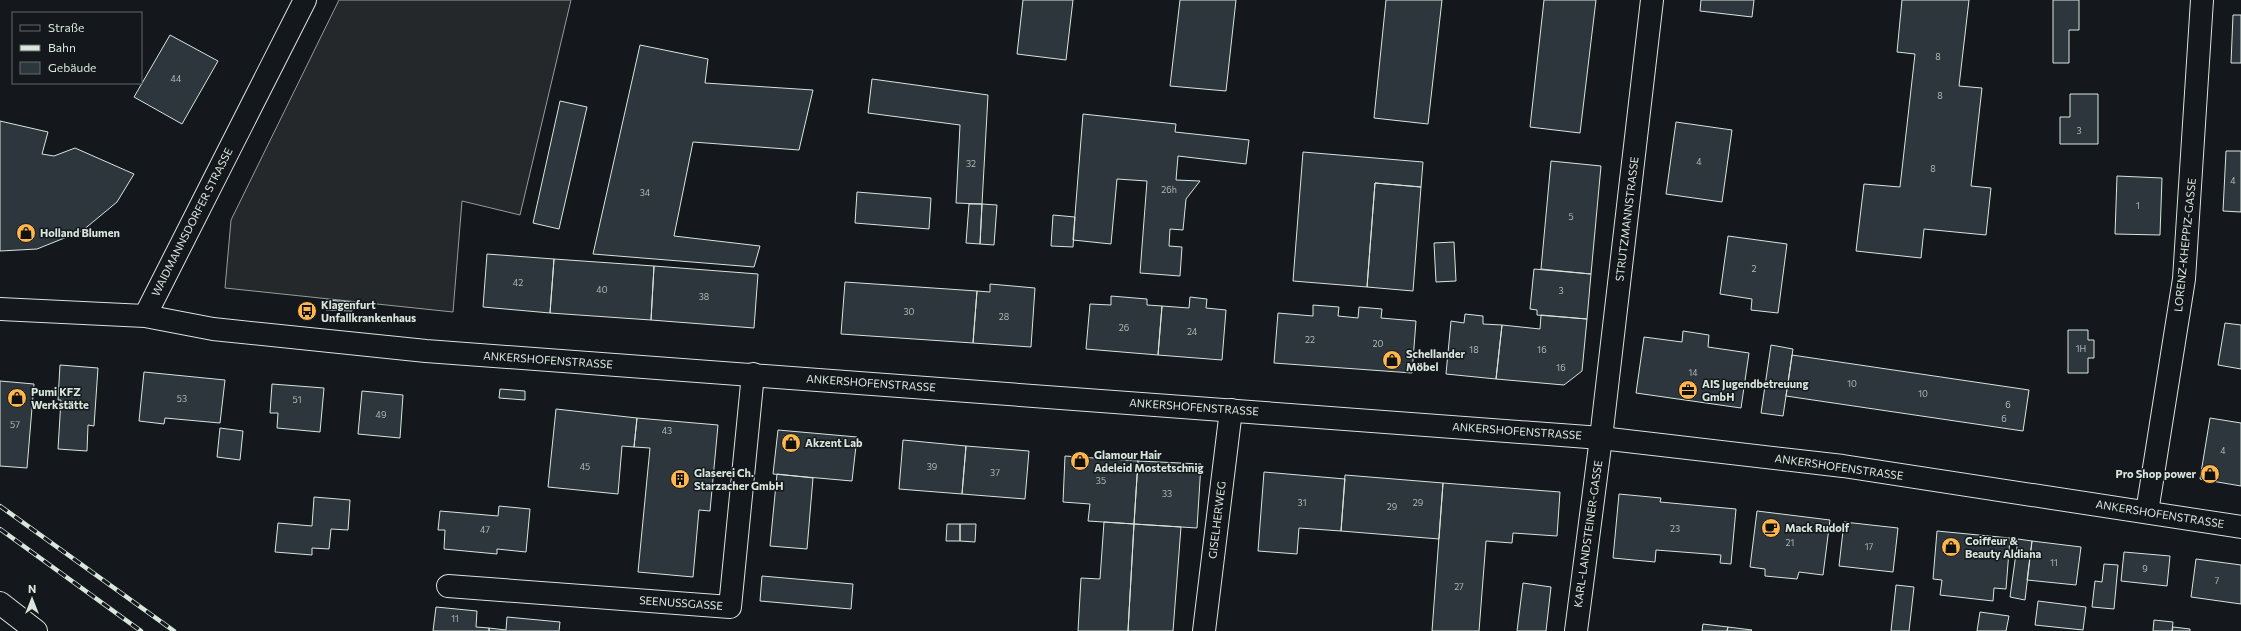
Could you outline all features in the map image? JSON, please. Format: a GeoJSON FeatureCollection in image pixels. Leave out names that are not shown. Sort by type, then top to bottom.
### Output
{"type":"FeatureCollection","features":[{"type":"Feature","properties":{"kind":"street","name":"WAIDMANNSDORFER STRASSE"},"geometry":{"type":"LineString","coordinates":[[145,316],[305,0]]}},
{"type":"Feature","properties":{"kind":"street","name":"STRUTZMANNSTRASSE"},"geometry":{"type":"LineString","coordinates":[[1601,438],[1652,0]]}},
{"type":"Feature","properties":{"kind":"street","name":"LORENZ-KHEPPIZ-GASSE"},"geometry":{"type":"LineString","coordinates":[[2147,512],[2184,272],[2202,0]]}},
{"type":"Feature","properties":{"kind":"street"},"geometry":{"type":"LineString","coordinates":[[0,309],[145,316]]}},
{"type":"Feature","properties":{"kind":"street","name":"ANKERSHOFENSTRASSE"},"geometry":{"type":"LineString","coordinates":[[145,316],[213,329],[426,351],[753,374],[1601,438],[1843,466],[2241,526]]}},
{"type":"Feature","properties":{"kind":"street","name":"SEENUSSGASSE"},"geometry":{"type":"LineString","coordinates":[[448,586],[730,607],[753,374]]}},
{"type":"Feature","properties":{"kind":"street","name":"GISELHERWEG"},"geometry":{"type":"LineString","coordinates":[[1204,631],[1231,410]]}},
{"type":"Feature","properties":{"kind":"street","name":"KARL-LANDSTEINER-GASSE"},"geometry":{"type":"LineString","coordinates":[[1576,631],[1601,438]]}},
{"type":"Feature","properties":{"kind":"street"},"geometry":{"type":"LineString","coordinates":[[0,603],[36,631]]}},
{"type":"Feature","properties":{"kind":"shaded area"},"geometry":{"type":"Polygon","coordinates":[[[339,0],[571,0],[520,215],[462,201],[453,312],[225,288],[231,220],[339,0]]]}},
{"type":"Feature","properties":{"kind":"building"},"geometry":{"type":"Polygon","coordinates":[[[1023,0],[1073,0],[1066,60],[1017,54],[1023,0]]]}},
{"type":"Feature","properties":{"kind":"building"},"geometry":{"type":"Polygon","coordinates":[[[1180,0],[1236,0],[1226,91],[1170,86],[1180,0]]]}},
{"type":"Feature","properties":{"kind":"building"},"geometry":{"type":"Polygon","coordinates":[[[1386,0],[1442,0],[1428,124],[1374,118],[1386,0]]]}},
{"type":"Feature","properties":{"kind":"building"},"geometry":{"type":"Polygon","coordinates":[[[1544,0],[1596,0],[1580,133],[1530,127],[1544,0]]]}},
{"type":"Feature","properties":{"kind":"building"},"geometry":{"type":"Polygon","coordinates":[[[1701,0],[1754,0],[1752,17],[1700,11],[1701,0]]]}},
{"type":"Feature","properties":{"kind":"building"},"geometry":{"type":"Polygon","coordinates":[[[1902,0],[1969,0],[1959,86],[1982,88],[1971,186],[1991,188],[1986,235],[1924,229],[1921,258],[1856,251],[1864,184],[1900,187],[1915,54],[1897,52],[1902,0]]]}},
{"type":"Feature","properties":{"kind":"building"},"geometry":{"type":"Polygon","coordinates":[[[2053,0],[2079,0],[2079,30],[2069,30],[2069,63],[2053,63],[2053,0]]]}},
{"type":"Feature","properties":{"kind":"building"},"geometry":{"type":"Polygon","coordinates":[[[2233,15],[2241,15],[2241,63],[2231,63],[2233,15]]]}},
{"type":"Feature","properties":{"kind":"building"},"geometry":{"type":"Polygon","coordinates":[[[170,35],[218,61],[182,124],[134,97],[170,35]]]}},
{"type":"Feature","properties":{"kind":"building"},"geometry":{"type":"Polygon","coordinates":[[[640,45],[708,59],[705,83],[813,90],[799,150],[693,142],[674,236],[760,246],[754,267],[593,254],[640,45]]]}},
{"type":"Feature","properties":{"kind":"building"},"geometry":{"type":"Polygon","coordinates":[[[872,79],[988,95],[982,204],[956,203],[960,125],[868,113],[872,79]]]}},
{"type":"Feature","properties":{"kind":"building"},"geometry":{"type":"Polygon","coordinates":[[[2070,94],[2098,94],[2098,144],[2060,144],[2060,117],[2070,117],[2070,94]]]}},
{"type":"Feature","properties":{"kind":"building"},"geometry":{"type":"Polygon","coordinates":[[[560,101],[587,107],[559,229],[533,223],[560,101]]]}},
{"type":"Feature","properties":{"kind":"building"},"geometry":{"type":"Polygon","coordinates":[[[1083,114],[1176,124],[1175,132],[1249,140],[1246,164],[1178,156],[1176,180],[1200,181],[1186,199],[1183,230],[1170,229],[1169,246],[1182,247],[1180,276],[1140,273],[1147,181],[1117,179],[1111,244],[1073,240],[1083,114]]]}},
{"type":"Feature","properties":{"kind":"building"},"geometry":{"type":"Polygon","coordinates":[[[0,121],[48,132],[42,154],[54,156],[75,148],[134,174],[117,202],[82,231],[37,249],[0,251],[0,121]]]}},
{"type":"Feature","properties":{"kind":"building"},"geometry":{"type":"Polygon","coordinates":[[[1676,122],[1732,130],[1722,202],[1666,194],[1676,122]]]}},
{"type":"Feature","properties":{"kind":"building"},"geometry":{"type":"Polygon","coordinates":[[[2226,151],[2241,151],[2241,212],[2223,211],[2226,151]]]}},
{"type":"Feature","properties":{"kind":"building"},"geometry":{"type":"Polygon","coordinates":[[[1303,152],[1423,162],[1421,187],[1375,183],[1367,287],[1293,281],[1303,152]]]}},
{"type":"Feature","properties":{"kind":"building"},"geometry":{"type":"Polygon","coordinates":[[[1551,161],[1601,166],[1591,274],[1541,269],[1551,161]]]}},
{"type":"Feature","properties":{"kind":"building"},"geometry":{"type":"Polygon","coordinates":[[[2117,176],[2162,178],[2160,235],[2115,234],[2117,176]]]}},
{"type":"Feature","properties":{"kind":"building"},"geometry":{"type":"Polygon","coordinates":[[[1375,183],[1421,187],[1413,291],[1367,287],[1375,183]]]}},
{"type":"Feature","properties":{"kind":"building"},"geometry":{"type":"Polygon","coordinates":[[[857,192],[931,198],[929,229],[855,223],[857,192]]]}},
{"type":"Feature","properties":{"kind":"building"},"geometry":{"type":"Polygon","coordinates":[[[969,204],[982,204],[980,244],[966,243],[969,204]]]}},
{"type":"Feature","properties":{"kind":"building"},"geometry":{"type":"Polygon","coordinates":[[[982,204],[997,205],[994,245],[980,244],[982,204]]]}},
{"type":"Feature","properties":{"kind":"building"},"geometry":{"type":"Polygon","coordinates":[[[1053,215],[1075,217],[1073,247],[1051,246],[1053,215]]]}},
{"type":"Feature","properties":{"kind":"building"},"geometry":{"type":"Polygon","coordinates":[[[1728,236],[1787,244],[1778,313],[1751,310],[1752,299],[1720,294],[1728,236]]]}},
{"type":"Feature","properties":{"kind":"building"},"geometry":{"type":"Polygon","coordinates":[[[1454,242],[1456,281],[1436,282],[1434,243],[1454,242]]]}},
{"type":"Feature","properties":{"kind":"building"},"geometry":{"type":"Polygon","coordinates":[[[487,254],[554,259],[550,313],[483,307],[487,254]]]}},
{"type":"Feature","properties":{"kind":"building"},"geometry":{"type":"Polygon","coordinates":[[[554,259],[654,266],[651,320],[550,313],[554,259]]]}},
{"type":"Feature","properties":{"kind":"building"},"geometry":{"type":"Polygon","coordinates":[[[654,266],[758,274],[754,328],[651,320],[654,266]]]}},
{"type":"Feature","properties":{"kind":"building"},"geometry":{"type":"Polygon","coordinates":[[[1534,269],[1591,274],[1587,319],[1537,315],[1537,310],[1530,309],[1534,269]]]}},
{"type":"Feature","properties":{"kind":"building"},"geometry":{"type":"Polygon","coordinates":[[[845,282],[977,291],[973,343],[841,334],[845,282]]]}},
{"type":"Feature","properties":{"kind":"building"},"geometry":{"type":"Polygon","coordinates":[[[990,284],[1035,288],[1031,347],[973,343],[977,291],[990,292],[990,284]]]}},
{"type":"Feature","properties":{"kind":"building"},"geometry":{"type":"Polygon","coordinates":[[[1111,296],[1147,299],[1147,305],[1162,306],[1158,355],[1086,349],[1090,304],[1111,305],[1111,296]]]}},
{"type":"Feature","properties":{"kind":"building"},"geometry":{"type":"Polygon","coordinates":[[[1190,297],[1207,299],[1206,308],[1226,310],[1222,360],[1158,355],[1162,306],[1189,308],[1190,297]]]}},
{"type":"Feature","properties":{"kind":"building"},"geometry":{"type":"Polygon","coordinates":[[[326,300],[352,302],[352,311],[326,310],[326,300]]]}},
{"type":"Feature","properties":{"kind":"building"},"geometry":{"type":"Polygon","coordinates":[[[1313,305],[1339,307],[1338,316],[1358,318],[1359,307],[1382,309],[1381,318],[1416,321],[1412,373],[1274,363],[1278,313],[1313,316],[1313,305]]]}},
{"type":"Feature","properties":{"kind":"building"},"geometry":{"type":"Polygon","coordinates":[[[1465,314],[1483,316],[1483,324],[1502,325],[1496,379],[1446,374],[1451,321],[1464,323],[1465,314]]]}},
{"type":"Feature","properties":{"kind":"building"},"geometry":{"type":"Polygon","coordinates":[[[1541,315],[1587,319],[1582,371],[1564,385],[1496,379],[1502,325],[1540,329],[1541,315]]]}},
{"type":"Feature","properties":{"kind":"building"},"geometry":{"type":"Polygon","coordinates":[[[2225,323],[2241,325],[2241,369],[2218,365],[2225,323]]]}},
{"type":"Feature","properties":{"kind":"building"},"geometry":{"type":"Polygon","coordinates":[[[2068,330],[2088,330],[2088,340],[2094,340],[2094,358],[2088,358],[2088,373],[2068,373],[2068,330]]]}},
{"type":"Feature","properties":{"kind":"building"},"geometry":{"type":"Polygon","coordinates":[[[1683,331],[1709,335],[1708,347],[1749,353],[1741,408],[1636,393],[1644,337],[1682,342],[1683,331]]]}},
{"type":"Feature","properties":{"kind":"building"},"geometry":{"type":"Polygon","coordinates":[[[1771,345],[1793,349],[1783,416],[1761,413],[1771,345]]]}},
{"type":"Feature","properties":{"kind":"building"},"geometry":{"type":"Polygon","coordinates":[[[1792,355],[2029,390],[2023,431],[1786,396],[1792,355]]]}},
{"type":"Feature","properties":{"kind":"building"},"geometry":{"type":"Polygon","coordinates":[[[60,365],[98,368],[94,426],[88,425],[87,451],[58,449],[61,400],[58,400],[60,365]]]}},
{"type":"Feature","properties":{"kind":"building"},"geometry":{"type":"Polygon","coordinates":[[[144,372],[225,380],[220,423],[165,418],[164,424],[139,421],[144,372]]]}},
{"type":"Feature","properties":{"kind":"building"},"geometry":{"type":"Polygon","coordinates":[[[0,381],[34,384],[27,468],[0,466],[0,381]]]}},
{"type":"Feature","properties":{"kind":"building"},"geometry":{"type":"Polygon","coordinates":[[[272,384],[324,388],[320,432],[277,428],[278,413],[270,413],[272,384]]]}},
{"type":"Feature","properties":{"kind":"building"},"geometry":{"type":"Polygon","coordinates":[[[500,389],[525,391],[525,400],[499,398],[500,389]]]}},
{"type":"Feature","properties":{"kind":"building"},"geometry":{"type":"Polygon","coordinates":[[[362,391],[403,395],[400,438],[358,434],[362,391]]]}},
{"type":"Feature","properties":{"kind":"building"},"geometry":{"type":"Polygon","coordinates":[[[556,409],[637,418],[634,447],[622,446],[618,494],[548,487],[556,409]]]}},
{"type":"Feature","properties":{"kind":"building","name":"Glaserei Ch. Starzacher GmbH"},"geometry":{"type":"Polygon","coordinates":[[[637,418],[718,425],[710,511],[699,510],[693,577],[638,572],[650,448],[634,447],[637,418]]]}},
{"type":"Feature","properties":{"kind":"building"},"geometry":{"type":"Polygon","coordinates":[[[2210,418],[2241,423],[2241,486],[2200,479],[2210,418]]]}},
{"type":"Feature","properties":{"kind":"building"},"geometry":{"type":"Polygon","coordinates":[[[220,428],[243,431],[240,460],[217,457],[220,428]]]}},
{"type":"Feature","properties":{"kind":"building"},"geometry":{"type":"Polygon","coordinates":[[[778,430],[857,437],[852,481],[773,474],[778,430]]]}},
{"type":"Feature","properties":{"kind":"building"},"geometry":{"type":"Polygon","coordinates":[[[903,440],[966,446],[962,494],[899,489],[903,440]]]}},
{"type":"Feature","properties":{"kind":"building"},"geometry":{"type":"Polygon","coordinates":[[[966,446],[1029,451],[1025,499],[962,494],[966,446]]]}},
{"type":"Feature","properties":{"kind":"building"},"geometry":{"type":"Polygon","coordinates":[[[1065,456],[1138,461],[1134,524],[1088,521],[1090,504],[1063,502],[1065,456]]]}},
{"type":"Feature","properties":{"kind":"building"},"geometry":{"type":"Polygon","coordinates":[[[1138,461],[1201,464],[1197,528],[1134,524],[1138,461]]]}},
{"type":"Feature","properties":{"kind":"building"},"geometry":{"type":"Polygon","coordinates":[[[1264,472],[1345,479],[1341,531],[1299,528],[1297,554],[1258,551],[1264,472]]]}},
{"type":"Feature","properties":{"kind":"building"},"geometry":{"type":"Polygon","coordinates":[[[777,474],[813,478],[807,549],[770,546],[777,474]]]}},
{"type":"Feature","properties":{"kind":"building"},"geometry":{"type":"Polygon","coordinates":[[[1345,475],[1443,483],[1439,539],[1341,531],[1345,475]]]}},
{"type":"Feature","properties":{"kind":"building"},"geometry":{"type":"Polygon","coordinates":[[[1443,483],[1560,492],[1557,536],[1513,533],[1512,543],[1486,541],[1479,631],[1432,631],[1443,483]]]}},
{"type":"Feature","properties":{"kind":"building"},"geometry":{"type":"Polygon","coordinates":[[[1619,494],[1661,498],[1660,502],[1736,509],[1731,564],[1720,563],[1721,555],[1656,550],[1655,562],[1613,558],[1619,494]]]}},
{"type":"Feature","properties":{"kind":"building"},"geometry":{"type":"Polygon","coordinates":[[[314,497],[350,500],[348,530],[331,529],[329,549],[312,548],[312,555],[275,552],[278,523],[312,526],[314,497]]]}},
{"type":"Feature","properties":{"kind":"building"},"geometry":{"type":"Polygon","coordinates":[[[499,506],[530,509],[526,552],[497,549],[497,554],[444,549],[445,530],[438,530],[440,511],[498,516],[499,506]]]}},
{"type":"Feature","properties":{"kind":"building"},"geometry":{"type":"Polygon","coordinates":[[[1757,511],[1830,520],[1823,575],[1799,572],[1797,579],[1765,576],[1765,569],[1750,567],[1757,511]]]}},
{"type":"Feature","properties":{"kind":"building"},"geometry":{"type":"Polygon","coordinates":[[[1104,522],[1134,524],[1128,631],[1078,631],[1081,578],[1100,579],[1104,522]]]}},
{"type":"Feature","properties":{"kind":"building"},"geometry":{"type":"Polygon","coordinates":[[[1844,522],[1898,528],[1893,572],[1839,566],[1844,522]]]}},
{"type":"Feature","properties":{"kind":"building"},"geometry":{"type":"Polygon","coordinates":[[[947,524],[960,524],[960,541],[946,541],[947,524]]]}},
{"type":"Feature","properties":{"kind":"building"},"geometry":{"type":"Polygon","coordinates":[[[960,524],[976,524],[975,542],[960,541],[960,524]]]}},
{"type":"Feature","properties":{"kind":"building"},"geometry":{"type":"Polygon","coordinates":[[[1134,524],[1181,527],[1173,631],[1128,631],[1134,524]]]}},
{"type":"Feature","properties":{"kind":"building"},"geometry":{"type":"Polygon","coordinates":[[[1937,531],[2010,538],[2006,589],[1994,588],[1993,601],[1940,595],[1942,580],[1933,579],[1937,531]]]}},
{"type":"Feature","properties":{"kind":"building"},"geometry":{"type":"Polygon","coordinates":[[[2018,539],[2032,541],[2025,600],[2010,597],[2018,539]]]}},
{"type":"Feature","properties":{"kind":"building"},"geometry":{"type":"Polygon","coordinates":[[[2032,541],[2081,547],[2076,585],[2027,580],[2032,541]]]}},
{"type":"Feature","properties":{"kind":"building"},"geometry":{"type":"Polygon","coordinates":[[[2124,552],[2170,556],[2167,586],[2121,581],[2124,552]]]}},
{"type":"Feature","properties":{"kind":"building"},"geometry":{"type":"Polygon","coordinates":[[[2196,559],[2241,565],[2241,604],[2191,597],[2196,559]]]}},
{"type":"Feature","properties":{"kind":"building"},"geometry":{"type":"Polygon","coordinates":[[[2104,564],[2118,565],[2114,609],[2092,607],[2095,581],[2102,582],[2104,564]]]}},
{"type":"Feature","properties":{"kind":"building"},"geometry":{"type":"Polygon","coordinates":[[[762,576],[853,584],[851,609],[760,601],[762,576]]]}},
{"type":"Feature","properties":{"kind":"building"},"geometry":{"type":"Polygon","coordinates":[[[1523,583],[1551,587],[1546,631],[1517,631],[1523,583]]]}},
{"type":"Feature","properties":{"kind":"building"},"geometry":{"type":"Polygon","coordinates":[[[1896,585],[1914,587],[1909,631],[1891,631],[1896,585]]]}},
{"type":"Feature","properties":{"kind":"building"},"geometry":{"type":"Polygon","coordinates":[[[2038,601],[2086,607],[2083,630],[2035,625],[2038,601]]]}},
{"type":"Feature","properties":{"kind":"building"},"geometry":{"type":"Polygon","coordinates":[[[436,607],[477,611],[476,627],[489,628],[489,631],[433,631],[436,607]]]}},
{"type":"Feature","properties":{"kind":"building"},"geometry":{"type":"Polygon","coordinates":[[[1980,612],[2009,616],[2006,631],[1977,631],[1980,612]]]}},
{"type":"Feature","properties":{"kind":"building"},"geometry":{"type":"Polygon","coordinates":[[[507,617],[560,622],[559,631],[489,631],[489,628],[506,630],[507,617]]]}},
{"type":"Feature","properties":{"kind":"building"},"geometry":{"type":"Polygon","coordinates":[[[2154,620],[2173,622],[2172,631],[2153,631],[2154,620]]]}},
{"type":"Feature","properties":{"kind":"building"},"geometry":{"type":"Polygon","coordinates":[[[1703,624],[1728,627],[1727,631],[1702,631],[1703,624]]]}},
{"type":"Feature","properties":{"kind":"building"},"geometry":{"type":"Polygon","coordinates":[[[1728,627],[1752,630],[1727,631],[1728,627]]]}},
{"type":"Feature","properties":{"kind":"building"},"geometry":{"type":"Polygon","coordinates":[[[2173,627],[2190,629],[2190,631],[2172,631],[2173,627]]]}},
{"type":"Feature","properties":{"kind":"railway"},"geometry":{"type":"LineString","coordinates":[[0,506],[174,631]]}},
{"type":"Feature","properties":{"kind":"railway"},"geometry":{"type":"LineString","coordinates":[[0,529],[141,631]]}},
{"type":"Feature","properties":{"kind":"place","name":"Holland Blumen"},"geometry":{"type":"Point","coordinates":[26,233]}},
{"type":"Feature","properties":{"kind":"place","name":"Klagenfurt Unfallkrankenhaus"},"geometry":{"type":"Point","coordinates":[307,311]}},
{"type":"Feature","properties":{"kind":"place","name":"Schellander Möbel"},"geometry":{"type":"Point","coordinates":[1392,360]}},
{"type":"Feature","properties":{"kind":"place","name":"AIS Jugendbetreuung GmbH"},"geometry":{"type":"Point","coordinates":[1688,390]}},
{"type":"Feature","properties":{"kind":"place","name":"Pumi KFZ Werkstätte"},"geometry":{"type":"Point","coordinates":[17,398]}},
{"type":"Feature","properties":{"kind":"place","name":"Akzent Lab"},"geometry":{"type":"Point","coordinates":[791,443]}},
{"type":"Feature","properties":{"kind":"place","name":"Glamour Hair Adeleid Mostetschnig"},"geometry":{"type":"Point","coordinates":[1080,461]}},
{"type":"Feature","properties":{"kind":"place","name":"Pro Shop power"},"geometry":{"type":"Point","coordinates":[2210,474]}},
{"type":"Feature","properties":{"kind":"place","name":"Glaserei Ch. Starzacher GmbH"},"geometry":{"type":"Point","coordinates":[680,479]}},
{"type":"Feature","properties":{"kind":"place","name":"Mack Rudolf"},"geometry":{"type":"Point","coordinates":[1771,528]}},
{"type":"Feature","properties":{"kind":"place","name":"Coiffeur & Beauty Aldiana"},"geometry":{"type":"Point","coordinates":[1951,547]}}]}
